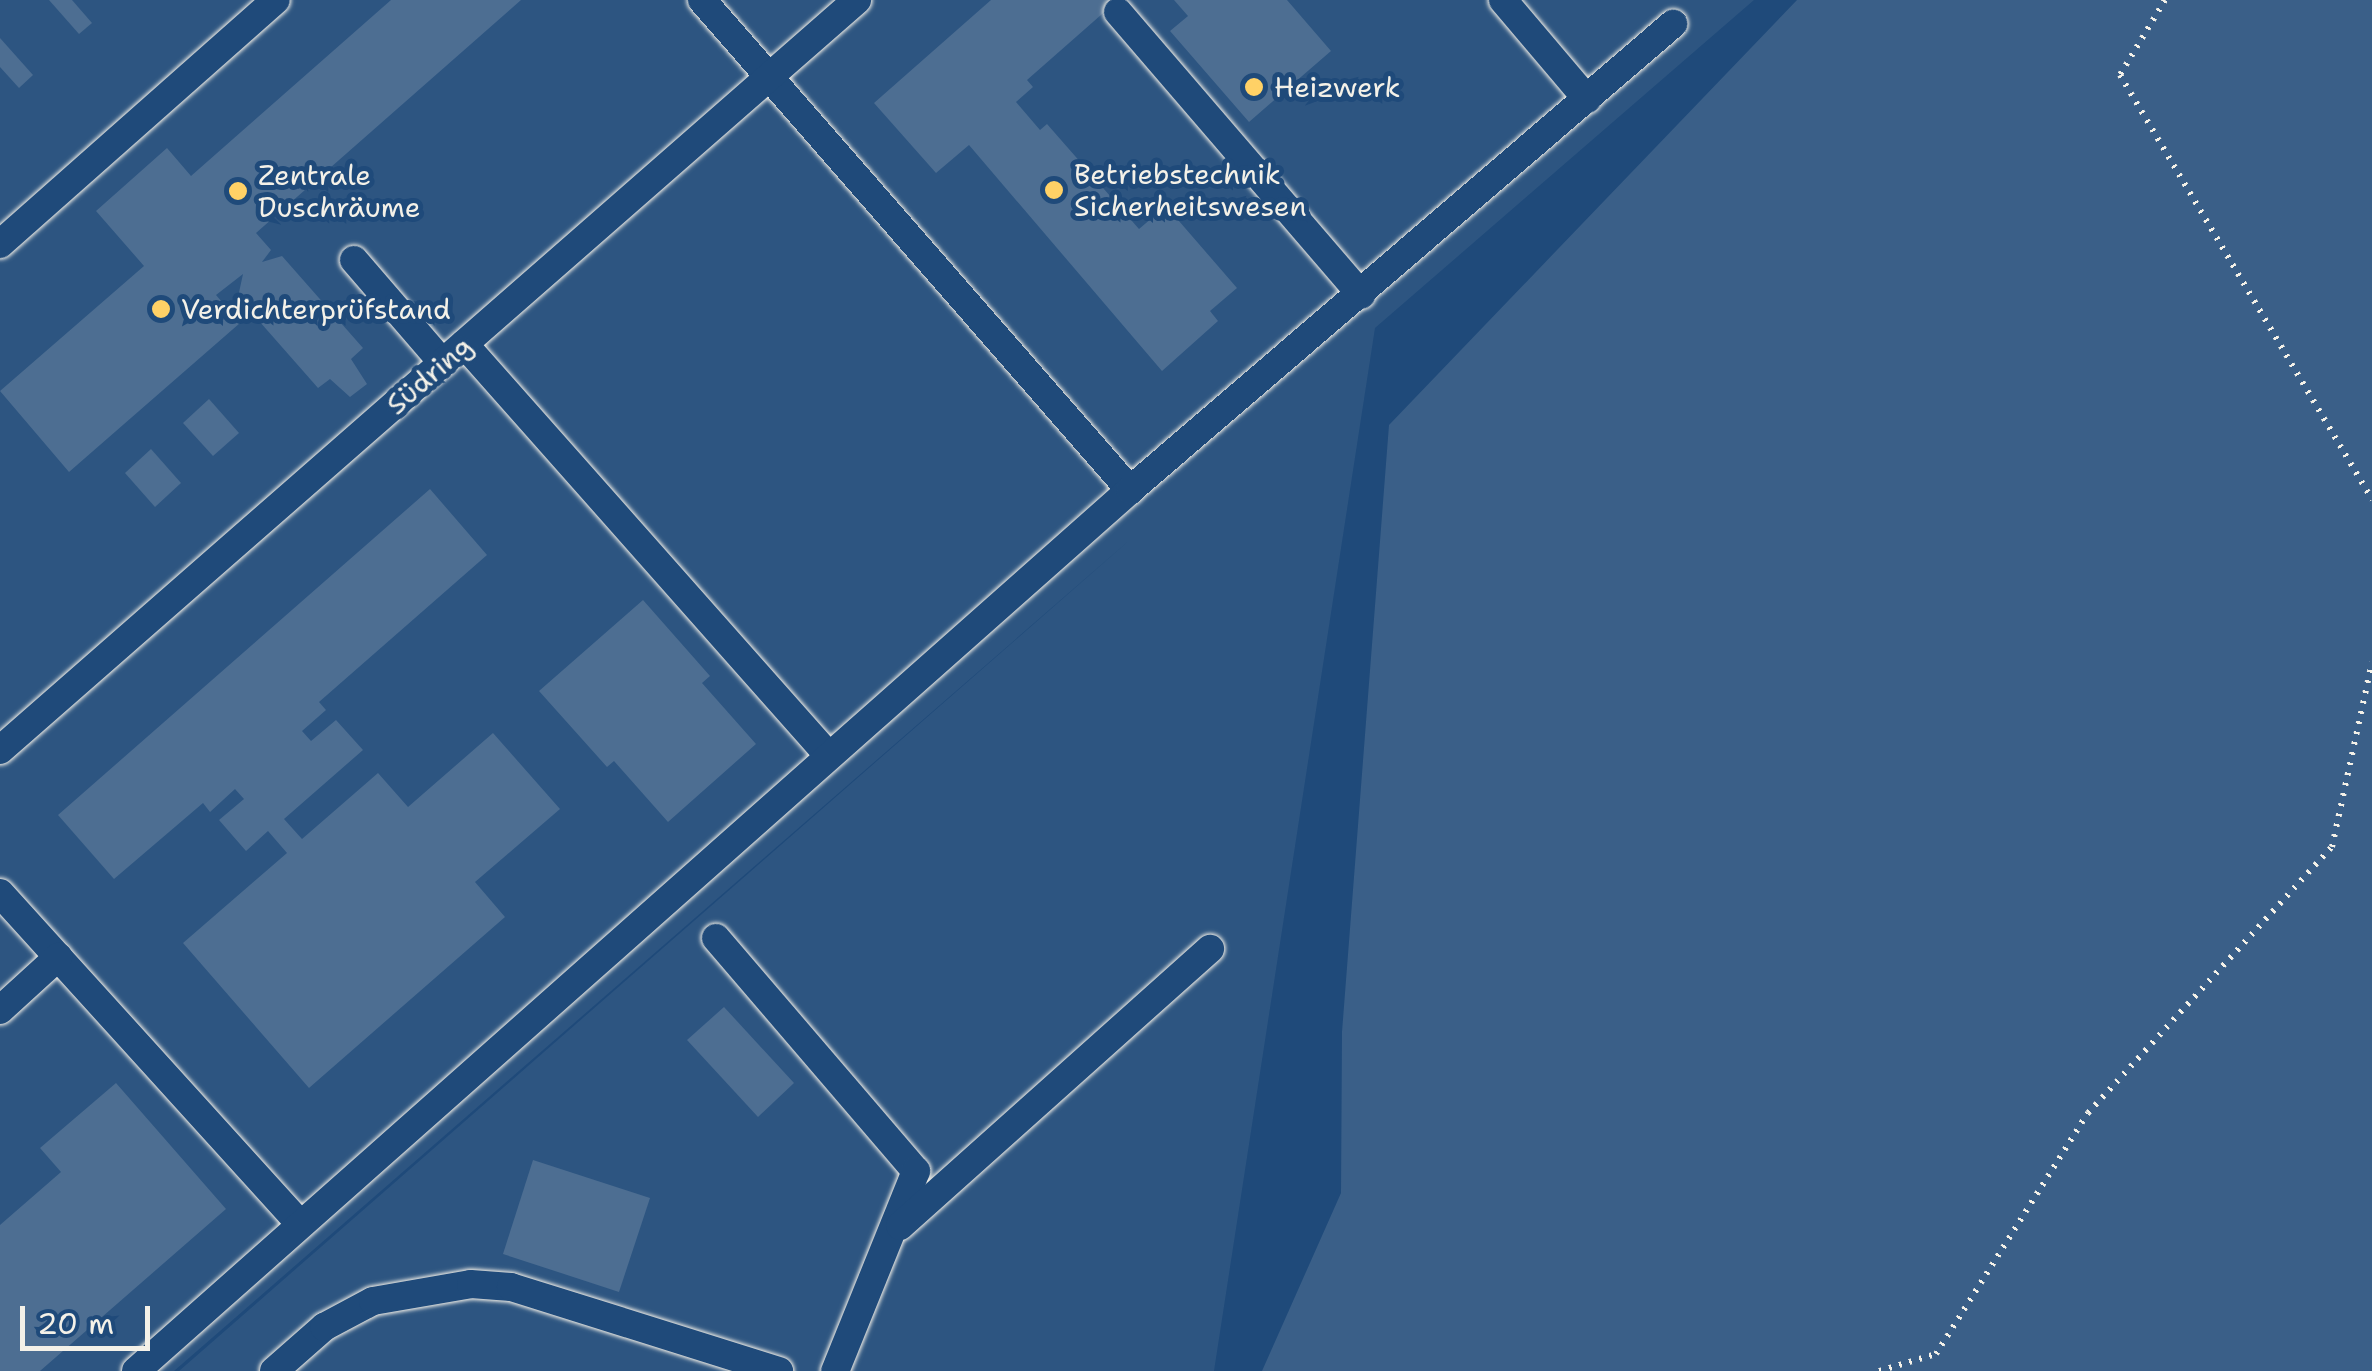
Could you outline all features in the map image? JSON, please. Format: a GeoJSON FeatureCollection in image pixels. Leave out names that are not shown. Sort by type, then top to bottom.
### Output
{"type":"FeatureCollection","features":[{"type":"Feature","properties":{"kind":"lane"},"geometry":{"type":"LineString","coordinates":[[0,244],[276,0]]}},
{"type":"Feature","properties":{"kind":"lane"},"geometry":{"type":"LineString","coordinates":[[702,0],[1130,490]]}},
{"type":"Feature","properties":{"kind":"lane","name":"Südring"},"geometry":{"type":"LineString","coordinates":[[0,750],[857,0]]}},
{"type":"Feature","properties":{"kind":"lane"},"geometry":{"type":"LineString","coordinates":[[1503,0],[1587,98]]}},
{"type":"Feature","properties":{"kind":"lane"},"geometry":{"type":"LineString","coordinates":[[1118,12],[1362,295]]}},
{"type":"Feature","properties":{"kind":"lane"},"geometry":{"type":"LineString","coordinates":[[136,1371],[1130,490],[1362,295],[1673,24]]}},
{"type":"Feature","properties":{"kind":"lane"},"geometry":{"type":"LineString","coordinates":[[354,260],[453,354],[829,756]]}},
{"type":"Feature","properties":{"kind":"lane"},"geometry":{"type":"LineString","coordinates":[[0,893],[300,1224]]}},
{"type":"Feature","properties":{"kind":"lane"},"geometry":{"type":"LineString","coordinates":[[716,938],[916,1171],[895,1231],[835,1371]]}},
{"type":"Feature","properties":{"kind":"lane"},"geometry":{"type":"LineString","coordinates":[[895,1231],[1210,949]]}},
{"type":"Feature","properties":{"kind":"lane"},"geometry":{"type":"LineString","coordinates":[[0,1010],[58,957]]}},
{"type":"Feature","properties":{"kind":"lane"},"geometry":{"type":"LineString","coordinates":[[274,1371],[324,1327],[373,1301],[472,1284],[511,1287],[779,1371]]}},
{"type":"Feature","properties":{"kind":"path"},"geometry":{"type":"LineString","coordinates":[[2164,0],[2120,75],[2372,500]]}},
{"type":"Feature","properties":{"kind":"path"},"geometry":{"type":"LineString","coordinates":[[1879,1371],[1936,1354],[2088,1113],[2332,847],[2372,662]]}},
{"type":"Feature","properties":{"kind":"shaded area"},"geometry":{"type":"Polygon","coordinates":[[[0,0],[1754,0],[1375,328],[1214,1371],[179,1371],[1132,538],[174,1371],[0,1371],[0,0]]]}},
{"type":"Feature","properties":{"kind":"shaded area"},"geometry":{"type":"Polygon","coordinates":[[[1797,0],[2372,0],[2372,1371],[1262,1371],[1341,1193],[1342,1032],[1389,425],[1797,0]]]}},
{"type":"Feature","properties":{"kind":"building"},"geometry":{"type":"Polygon","coordinates":[[[49,0],[72,0],[92,23],[79,34],[49,0]]]}},
{"type":"Feature","properties":{"kind":"building"},"geometry":{"type":"Polygon","coordinates":[[[391,0],[521,0],[256,233],[271,250],[262,262],[282,256],[363,348],[351,359],[367,384],[350,397],[330,379],[318,388],[238,297],[243,274],[216,295],[240,323],[69,472],[0,391],[144,266],[96,211],[167,148],[191,176],[391,0]]]}},
{"type":"Feature","properties":{"kind":"building","name":"Betriebstechnik Sicherheitswesen"},"geometry":{"type":"Polygon","coordinates":[[[991,0],[1118,0],[1027,80],[1033,87],[1016,102],[1040,130],[1047,124],[1139,229],[1166,206],[1237,288],[1210,311],[1218,321],[1162,371],[969,145],[936,173],[874,103],[991,0]]]}},
{"type":"Feature","properties":{"kind":"building","name":"Heizwerk"},"geometry":{"type":"Polygon","coordinates":[[[1174,0],[1287,0],[1331,51],[1249,122],[1170,31],[1188,16],[1174,0]]]}},
{"type":"Feature","properties":{"kind":"building"},"geometry":{"type":"Polygon","coordinates":[[[0,38],[33,75],[19,88],[0,67],[0,38]]]}},
{"type":"Feature","properties":{"kind":"building"},"geometry":{"type":"Polygon","coordinates":[[[209,399],[239,433],[213,456],[183,423],[209,399]]]}},
{"type":"Feature","properties":{"kind":"building"},"geometry":{"type":"Polygon","coordinates":[[[151,449],[181,483],[155,507],[125,473],[151,449]]]}},
{"type":"Feature","properties":{"kind":"building"},"geometry":{"type":"Polygon","coordinates":[[[430,489],[487,555],[319,702],[326,710],[302,731],[311,741],[336,720],[363,750],[284,819],[302,839],[378,773],[408,807],[493,733],[560,809],[475,882],[505,917],[309,1088],[183,943],[287,853],[268,831],[246,851],[219,820],[244,799],[235,789],[210,812],[203,803],[114,879],[58,815],[430,489]]]}},
{"type":"Feature","properties":{"kind":"building"},"geometry":{"type":"Polygon","coordinates":[[[643,600],[710,676],[702,683],[756,744],[668,822],[614,761],[607,767],[539,691],[643,600]]]}},
{"type":"Feature","properties":{"kind":"building"},"geometry":{"type":"Polygon","coordinates":[[[724,1007],[794,1083],[758,1117],[687,1040],[724,1007]]]}},
{"type":"Feature","properties":{"kind":"building"},"geometry":{"type":"Polygon","coordinates":[[[116,1083],[226,1209],[40,1371],[0,1371],[0,1225],[61,1172],[40,1148],[116,1083]]]}},
{"type":"Feature","properties":{"kind":"building"},"geometry":{"type":"Polygon","coordinates":[[[533,1160],[650,1198],[619,1292],[503,1254],[533,1160]]]}},
{"type":"Feature","properties":{"kind":"place","name":"Heizwerk"},"geometry":{"type":"Point","coordinates":[1254,87]}},
{"type":"Feature","properties":{"kind":"place","name":"Betriebstechnik Sicherheitswesen"},"geometry":{"type":"Point","coordinates":[1054,190]}},
{"type":"Feature","properties":{"kind":"place","name":"Zentrale Duschräume"},"geometry":{"type":"Point","coordinates":[238,191]}},
{"type":"Feature","properties":{"kind":"place","name":"Verdichterprüfstand"},"geometry":{"type":"Point","coordinates":[161,309]}}]}
